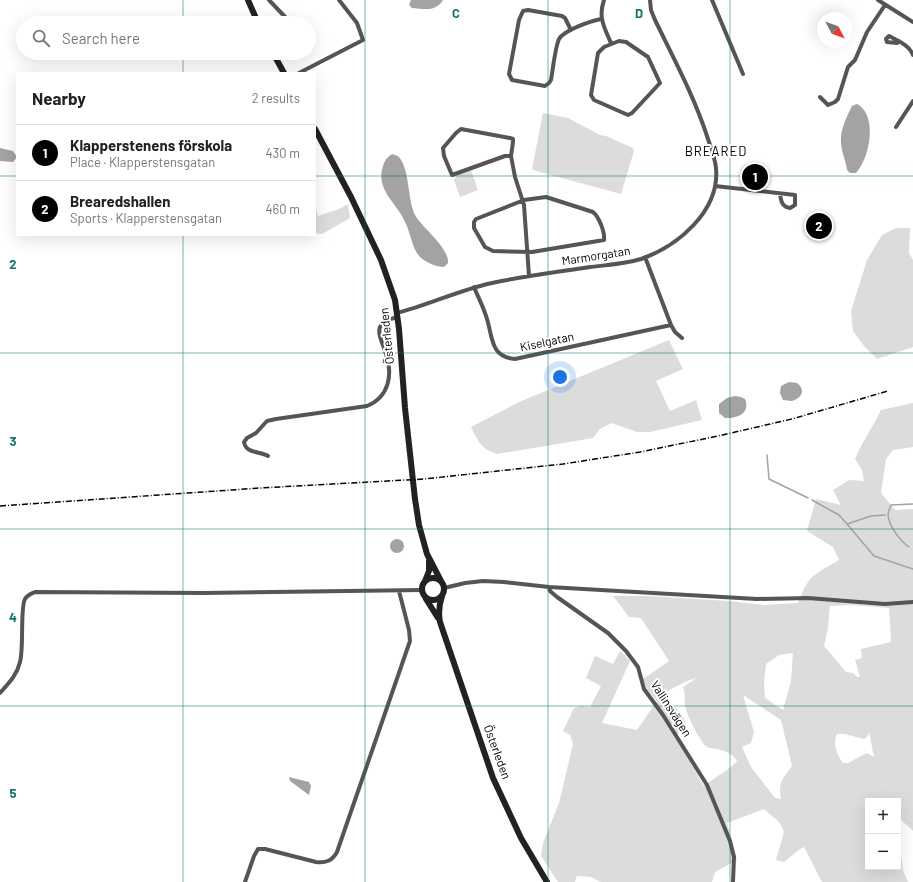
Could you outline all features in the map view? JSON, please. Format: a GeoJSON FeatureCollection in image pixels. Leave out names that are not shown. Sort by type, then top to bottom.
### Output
{"type":"FeatureCollection","features":[{"type":"Feature","properties":{"kind":"main road"},"geometry":{"type":"LineString","coordinates":[[248,0],[255,16]]}},
{"type":"Feature","properties":{"kind":"main road"},"geometry":{"type":"LineString","coordinates":[[277,60],[283,72]]}},
{"type":"Feature","properties":{"kind":"main road","name":"Österleden"},"geometry":{"type":"LineString","coordinates":[[316,131],[351,197],[381,260],[391,287],[397,315],[418,525],[428,557],[444,588],[439,604],[438,614],[440,623],[493,778],[522,838],[547,882]]}},
{"type":"Feature","properties":{"kind":"main road","name":"Österleden"},"geometry":{"type":"LineString","coordinates":[[428,557],[429,569],[422,590],[440,623]]}},
{"type":"Feature","properties":{"kind":"main road"},"geometry":{"type":"LineString","coordinates":[[425,582],[428,579],[433,578],[440,581]]}},
{"type":"Feature","properties":{"kind":"main road"},"geometry":{"type":"LineString","coordinates":[[425,597],[429,600],[435,600],[442,596]]}},
{"type":"Feature","properties":{"kind":"street"},"geometry":{"type":"LineString","coordinates":[[269,0],[284,16]]}},
{"type":"Feature","properties":{"kind":"street"},"geometry":{"type":"LineString","coordinates":[[301,72],[363,40],[357,23],[339,0]]}},
{"type":"Feature","properties":{"kind":"street"},"geometry":{"type":"LineString","coordinates":[[604,0],[601,19],[611,43]]}},
{"type":"Feature","properties":{"kind":"street","name":"Marmorgatan"},"geometry":{"type":"LineString","coordinates":[[268,456],[249,451],[245,447],[244,442],[247,438],[256,433],[267,421],[367,406],[374,403],[381,397],[387,387],[389,377],[387,355],[379,334],[380,328],[386,320],[474,287],[529,276],[625,263],[645,257],[667,246],[690,228],[707,208],[715,186],[715,162],[703,122],[655,20],[651,10],[650,0]]}},
{"type":"Feature","properties":{"kind":"street"},"geometry":{"type":"LineString","coordinates":[[712,0],[743,74]]}},
{"type":"Feature","properties":{"kind":"street"},"geometry":{"type":"LineString","coordinates":[[878,0],[913,22]]}},
{"type":"Feature","properties":{"kind":"street"},"geometry":{"type":"LineString","coordinates":[[820,96],[828,105],[838,99],[848,67],[855,60],[867,32],[885,5]]}},
{"type":"Feature","properties":{"kind":"street"},"geometry":{"type":"LineString","coordinates":[[571,30],[565,18],[562,16],[528,10],[523,11],[514,45],[509,74],[510,78],[516,82],[544,86],[550,83],[559,40],[563,34],[601,19]]}},
{"type":"Feature","properties":{"kind":"street"},"geometry":{"type":"LineString","coordinates":[[623,41],[646,56],[650,60],[660,80],[660,85],[629,115],[594,100],[591,95],[598,53],[602,48],[611,43],[623,41]]}},
{"type":"Feature","properties":{"kind":"street"},"geometry":{"type":"LineString","coordinates":[[899,41],[909,47],[913,54]]}},
{"type":"Feature","properties":{"kind":"street"},"geometry":{"type":"LineString","coordinates":[[896,127],[913,101]]}},
{"type":"Feature","properties":{"kind":"street"},"geometry":{"type":"LineString","coordinates":[[511,156],[505,156],[452,175],[444,156],[443,148],[456,133],[464,129],[512,139],[511,156],[514,177],[524,200],[529,276]]}},
{"type":"Feature","properties":{"kind":"street"},"geometry":{"type":"LineString","coordinates":[[715,186],[795,195],[793,207],[787,208],[781,202],[780,194]]}},
{"type":"Feature","properties":{"kind":"street"},"geometry":{"type":"LineString","coordinates":[[546,197],[592,211],[598,218],[604,238],[602,242],[528,252],[488,250],[480,240],[473,224],[476,219],[524,200],[546,197]]}},
{"type":"Feature","properties":{"kind":"street"},"geometry":{"type":"LineString","coordinates":[[645,257],[671,325],[675,332],[682,338]]}},
{"type":"Feature","properties":{"kind":"street","name":"Kiselgatan"},"geometry":{"type":"LineString","coordinates":[[474,287],[486,317],[495,348],[499,354],[509,358],[515,359],[671,325]]}},
{"type":"Feature","properties":{"kind":"street"},"geometry":{"type":"LineString","coordinates":[[444,588],[465,583],[483,581],[549,587],[757,599],[808,598],[885,604],[913,602]]}},
{"type":"Feature","properties":{"kind":"street","name":"Vallinsvägen"},"geometry":{"type":"LineString","coordinates":[[549,587],[550,591],[557,597],[612,636],[638,667],[644,689],[663,715],[707,785],[730,841],[734,857],[733,882]]}},
{"type":"Feature","properties":{"kind":"street"},"geometry":{"type":"LineString","coordinates":[[0,693],[14,676],[21,660],[24,602],[28,596],[35,592],[205,593],[422,590]]}},
{"type":"Feature","properties":{"kind":"street"},"geometry":{"type":"LineString","coordinates":[[245,882],[258,849],[265,849],[320,862],[330,860],[337,852],[410,641],[409,630],[399,591]]}},
{"type":"Feature","properties":{"kind":"shaded area"},"geometry":{"type":"Polygon","coordinates":[[[411,0],[443,0],[440,4],[433,8],[425,9],[412,8],[409,5],[411,0]]]}},
{"type":"Feature","properties":{"kind":"shaded area"},"geometry":{"type":"Polygon","coordinates":[[[857,104],[864,110],[868,117],[870,137],[861,166],[856,173],[850,173],[847,170],[841,146],[841,137],[844,123],[850,110],[852,106],[857,104]]]}},
{"type":"Feature","properties":{"kind":"shaded area"},"geometry":{"type":"Polygon","coordinates":[[[543,113],[568,118],[600,135],[606,136],[633,148],[634,151],[621,194],[532,169],[543,113]]]}},
{"type":"Feature","properties":{"kind":"shaded area"},"geometry":{"type":"Polygon","coordinates":[[[0,148],[13,151],[16,156],[13,162],[0,161],[0,148]]]}},
{"type":"Feature","properties":{"kind":"shaded area"},"geometry":{"type":"Polygon","coordinates":[[[392,154],[398,156],[405,168],[412,208],[415,215],[440,244],[447,257],[448,263],[444,267],[429,263],[418,255],[405,222],[384,189],[381,175],[383,166],[386,159],[392,154]]]}},
{"type":"Feature","properties":{"kind":"shaded area"},"geometry":{"type":"Polygon","coordinates":[[[471,170],[478,190],[460,197],[454,180],[457,175],[471,170]]]}},
{"type":"Feature","properties":{"kind":"shaded area"},"geometry":{"type":"Polygon","coordinates":[[[348,204],[350,218],[322,234],[316,233],[316,209],[318,216],[339,209],[348,204]]]}},
{"type":"Feature","properties":{"kind":"shaded area"},"geometry":{"type":"Polygon","coordinates":[[[896,228],[910,228],[909,253],[913,260],[913,347],[877,359],[864,346],[853,331],[851,311],[867,260],[882,235],[896,228]]]}},
{"type":"Feature","properties":{"kind":"shaded area"},"geometry":{"type":"Polygon","coordinates":[[[669,340],[683,369],[656,381],[670,411],[696,400],[702,420],[650,432],[637,432],[611,423],[600,429],[593,438],[497,454],[487,450],[481,444],[471,427],[519,402],[669,340]]]}},
{"type":"Feature","properties":{"kind":"shaded area"},"geometry":{"type":"Polygon","coordinates":[[[789,382],[797,383],[802,391],[802,394],[798,398],[792,401],[783,400],[780,393],[781,386],[789,382]]]}},
{"type":"Feature","properties":{"kind":"shaded area"},"geometry":{"type":"Polygon","coordinates":[[[735,396],[745,399],[746,408],[742,414],[738,416],[725,418],[719,413],[719,404],[727,398],[735,396]]]}},
{"type":"Feature","properties":{"kind":"shaded area"},"geometry":{"type":"Polygon","coordinates":[[[913,403],[913,447],[893,450],[886,459],[881,493],[895,510],[913,509],[913,831],[901,820],[901,798],[865,798],[865,870],[901,870],[901,856],[903,870],[908,882],[822,882],[804,847],[784,862],[776,860],[784,832],[780,823],[764,809],[727,823],[737,860],[715,872],[712,882],[601,882],[591,877],[577,876],[575,882],[558,882],[541,856],[543,843],[559,803],[573,744],[570,735],[563,731],[574,708],[581,706],[590,707],[601,686],[586,678],[595,656],[613,664],[620,651],[630,661],[602,723],[637,730],[657,701],[647,689],[643,679],[669,661],[641,618],[629,617],[613,596],[650,596],[729,601],[764,605],[798,603],[805,586],[813,576],[839,560],[833,547],[807,531],[816,499],[841,505],[833,490],[849,480],[864,481],[862,470],[855,459],[881,410],[913,403]],[[851,605],[830,606],[828,628],[824,646],[846,672],[853,673],[857,677],[860,677],[855,660],[862,658],[861,649],[891,642],[889,608],[851,605]],[[793,653],[779,655],[766,664],[764,683],[765,698],[783,710],[791,681],[793,653]],[[698,677],[660,695],[675,707],[686,722],[675,737],[704,786],[730,768],[737,761],[726,751],[707,747],[694,728],[686,709],[683,687],[698,677]],[[743,695],[754,732],[751,743],[742,747],[751,767],[775,798],[781,799],[780,789],[782,781],[792,766],[781,720],[743,695]],[[869,732],[868,736],[864,739],[845,734],[837,734],[835,745],[843,763],[848,763],[867,753],[874,757],[869,732]]]}},
{"type":"Feature","properties":{"kind":"shaded area"},"geometry":{"type":"Polygon","coordinates":[[[394,539],[400,539],[404,543],[404,549],[400,553],[394,553],[390,549],[390,543],[394,539]]]}},
{"type":"Feature","properties":{"kind":"shaded area"},"geometry":{"type":"Polygon","coordinates":[[[289,777],[309,782],[311,786],[309,795],[290,781],[289,777]]]}},
{"type":"Feature","properties":{"kind":"waterway"},"geometry":{"type":"LineString","coordinates":[[767,455],[769,479],[808,498]]}},
{"type":"Feature","properties":{"kind":"waterway"},"geometry":{"type":"LineString","coordinates":[[812,500],[839,515],[874,556],[913,569]]}},
{"type":"Feature","properties":{"kind":"waterway"},"geometry":{"type":"LineString","coordinates":[[909,547],[902,541],[890,524],[888,514],[891,505],[913,504]]}},
{"type":"Feature","properties":{"kind":"waterway"},"geometry":{"type":"LineString","coordinates":[[847,524],[871,516],[885,515]]}},
{"type":"Feature","properties":{"kind":"railway"},"geometry":{"type":"LineString","coordinates":[[0,506],[260,488],[424,479],[563,464],[640,452],[718,436],[792,419],[888,391]]}},
{"type":"Feature","properties":{"kind":"place","name":"Klapperstenens förskola"},"geometry":{"type":"Point","coordinates":[755,177]}},
{"type":"Feature","properties":{"kind":"place","name":"Brearedshallen"},"geometry":{"type":"Point","coordinates":[819,226]}},
{"type":"Feature","properties":{"kind":"district","name":"BREARED"},"geometry":{"type":"Point","coordinates":[716,151]}}]}
